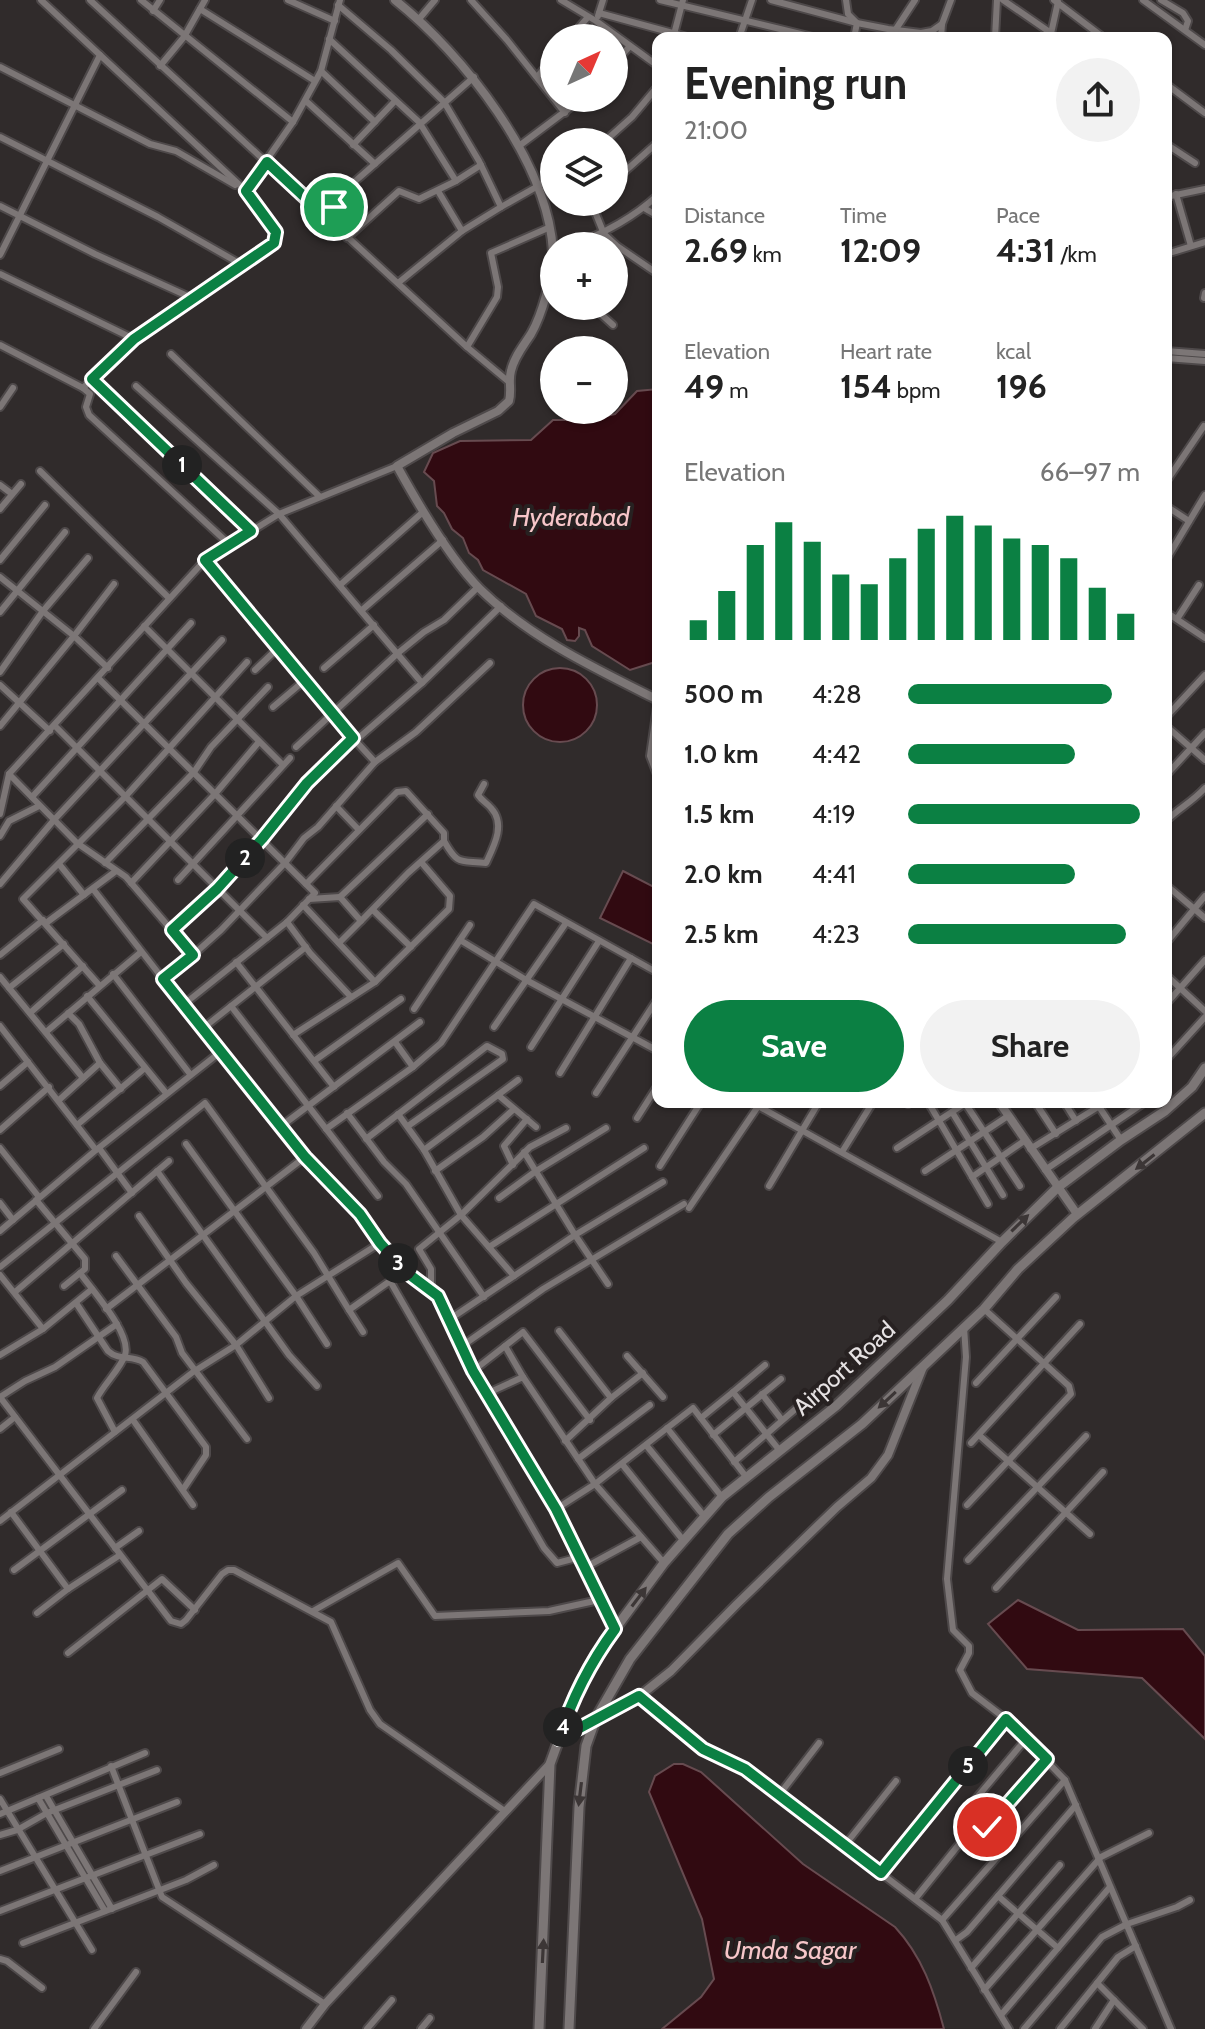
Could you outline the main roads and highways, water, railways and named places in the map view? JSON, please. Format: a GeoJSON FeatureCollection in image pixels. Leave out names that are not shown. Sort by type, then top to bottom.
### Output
{"type":"FeatureCollection","features":[{"type":"Feature","properties":{"kind":"main road","name":"Airport Road"},"geometry":{"type":"LineString","coordinates":[[1172,1105],[1192,1087],[1205,1068]]}},
{"type":"Feature","properties":{"kind":"main road","name":"Airport Road"},"geometry":{"type":"LineString","coordinates":[[539,2029],[550,1764],[578,1687],[595,1656],[664,1563],[722,1497],[843,1400],[948,1300],[1057,1188],[1168,1108]]}},
{"type":"Feature","properties":{"kind":"main road"},"geometry":{"type":"LineString","coordinates":[[569,2029],[579,1807],[586,1746],[596,1718],[630,1659],[728,1534],[769,1497],[860,1426],[984,1309],[1027,1260],[1077,1214],[1205,1113]]}},
{"type":"Feature","properties":{"kind":"water","name":"Hyderabad"},"geometry":{"type":"Polygon","coordinates":[[[652,390],[652,663],[630,670],[592,646],[585,630],[579,628],[575,641],[567,640],[562,629],[536,616],[526,594],[483,570],[478,560],[469,553],[463,538],[452,529],[437,506],[434,481],[424,472],[433,453],[460,441],[531,440],[549,424],[628,424],[628,400],[637,391],[652,390]]]}},
{"type":"Feature","properties":{"kind":"water"},"geometry":{"type":"Polygon","coordinates":[[[567,668],[587,678],[595,691],[595,719],[587,732],[574,740],[553,742],[533,732],[525,719],[523,698],[533,678],[546,670],[567,668]]]}},
{"type":"Feature","properties":{"kind":"water"},"geometry":{"type":"Polygon","coordinates":[[[623,871],[652,886],[652,944],[600,918],[623,871]]]}},
{"type":"Feature","properties":{"kind":"water"},"geometry":{"type":"Polygon","coordinates":[[[1018,1600],[1078,1630],[1183,1629],[1205,1656],[1205,1739],[1142,1678],[1027,1669],[988,1624],[1018,1600]]]}},
{"type":"Feature","properties":{"kind":"water","name":"Umda Sagar"},"geometry":{"type":"Polygon","coordinates":[[[674,1764],[683,1764],[701,1772],[803,1864],[895,1927],[913,1950],[926,1975],[944,2029],[662,2029],[701,1997],[714,1979],[702,1919],[649,1792],[655,1776],[674,1764]]]}}]}
